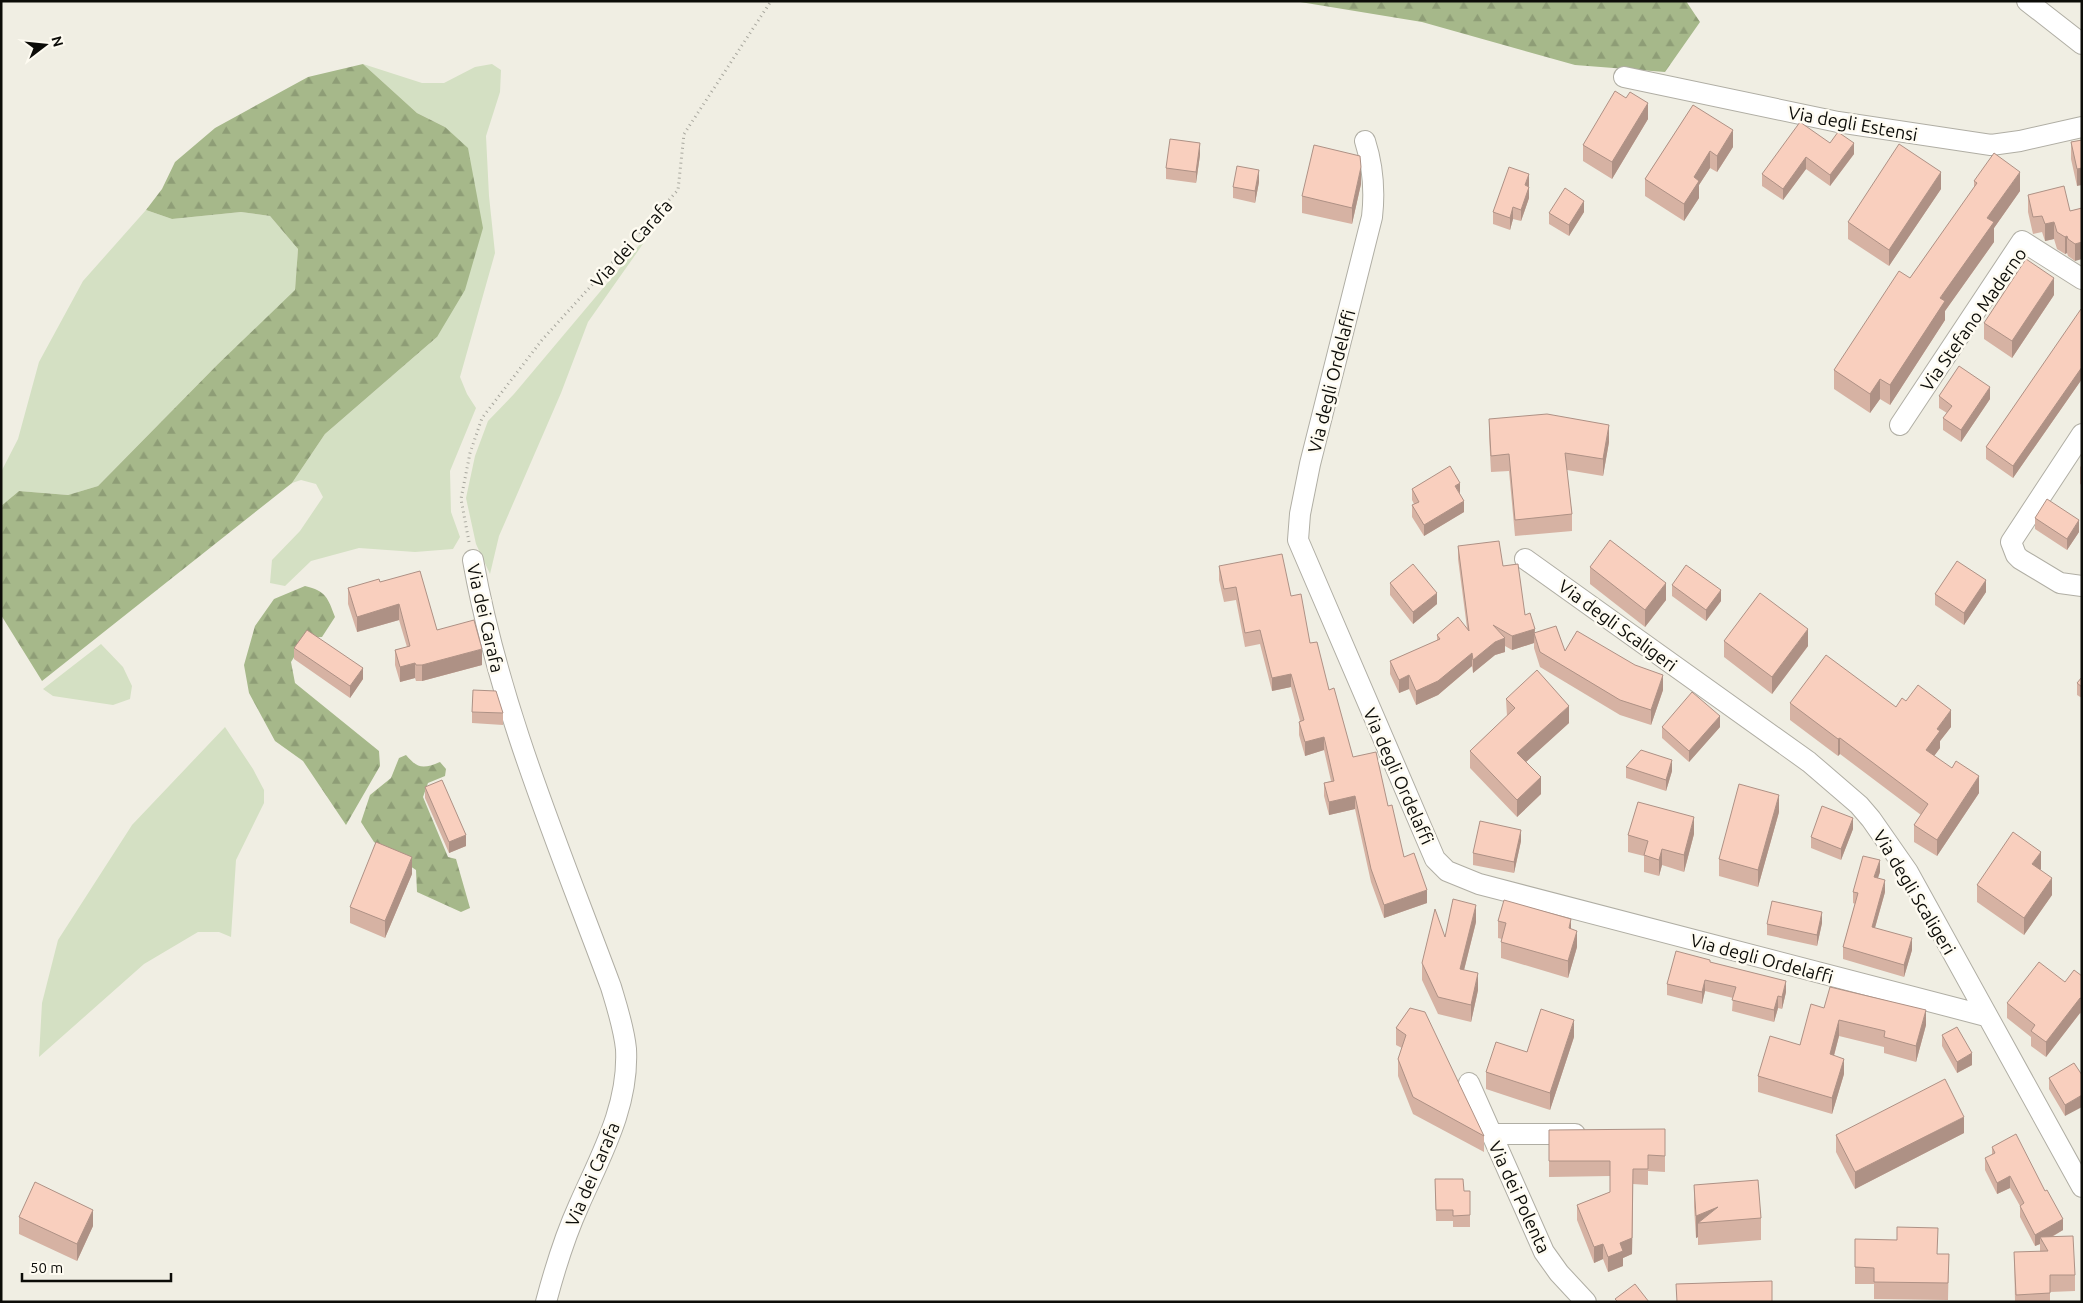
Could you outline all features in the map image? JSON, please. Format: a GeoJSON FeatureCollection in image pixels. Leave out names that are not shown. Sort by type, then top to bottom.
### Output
{"type":"FeatureCollection","features":[{"type":"Feature","properties":{"kind":"street"},"geometry":{"type":"LineString","coordinates":[[2027,1],[2082,44]]}},
{"type":"Feature","properties":{"kind":"street","name":"Via degli Estensi"},"geometry":{"type":"LineString","coordinates":[[1624,77],[1830,120],[1983,144],[2020,141],[2082,127]]}},
{"type":"Feature","properties":{"kind":"street","name":"Via degli Ordelaffi"},"geometry":{"type":"LineString","coordinates":[[1365,141],[1374,182],[1372,217],[1310,464],[1300,514],[1298,540],[1435,859],[1447,871],[1479,884],[1986,1016]]}},
{"type":"Feature","properties":{"kind":"street","name":"Via Stefano Maderno"},"geometry":{"type":"LineString","coordinates":[[1900,425],[2022,241],[2082,279]]}},
{"type":"Feature","properties":{"kind":"street"},"geometry":{"type":"LineString","coordinates":[[2082,434],[2012,542],[2016,555],[2020,559],[2060,583],[2082,586]]}},
{"type":"Feature","properties":{"kind":"street","name":"Via degli Scaligeri"},"geometry":{"type":"LineString","coordinates":[[1525,559],[1809,762],[1859,805],[1908,872],[2082,1187]]}},
{"type":"Feature","properties":{"kind":"street","name":"Via dei Carafa"},"geometry":{"type":"LineString","coordinates":[[473,560],[481,610],[499,675],[520,741],[611,987],[618,1009],[626,1049],[622,1096],[611,1132],[600,1162],[566,1236],[546,1302]]}},
{"type":"Feature","properties":{"kind":"street","name":"Via dei Polenta"},"geometry":{"type":"LineString","coordinates":[[1469,1083],[1544,1252],[1559,1273],[1586,1302]]}},
{"type":"Feature","properties":{"kind":"street"},"geometry":{"type":"LineString","coordinates":[[1492,1134],[1589,1134]]}},
{"type":"Feature","properties":{"kind":"path","name":"Via dei Carafa"},"geometry":{"type":"LineString","coordinates":[[473,560],[461,499],[470,453],[482,418],[542,340],[678,190],[684,134],[771,1]]}},
{"type":"Feature","properties":{"kind":"green space"},"geometry":{"type":"Polygon","coordinates":[[[1294,1],[1686,1],[1700,22],[1665,72],[1575,65],[1422,22],[1294,1]]]}},
{"type":"Feature","properties":{"kind":"green space"},"geometry":{"type":"Polygon","coordinates":[[[363,64],[422,83],[444,83],[475,67],[492,64],[501,70],[500,92],[486,136],[489,196],[495,253],[460,377],[467,394],[476,408],[450,471],[451,512],[460,537],[453,549],[415,552],[359,548],[311,561],[285,586],[270,583],[272,560],[300,531],[323,497],[316,484],[301,480],[292,483],[325,434],[437,337],[445,127],[417,113],[363,64]]]}},
{"type":"Feature","properties":{"kind":"green space"},"geometry":{"type":"Polygon","coordinates":[[[363,64],[417,113],[445,127],[468,148],[483,228],[465,290],[437,337],[325,434],[292,483],[42,681],[1,615],[1,506],[19,491],[68,495],[98,486],[218,364],[295,290],[298,249],[270,216],[241,212],[172,219],[146,210],[162,189],[175,162],[215,128],[308,77],[363,64]]]}},
{"type":"Feature","properties":{"kind":"green space"},"geometry":{"type":"Polygon","coordinates":[[[146,210],[172,219],[241,212],[270,216],[298,249],[295,291],[218,364],[98,486],[68,495],[19,491],[1,506],[1,472],[18,439],[39,362],[83,281],[146,210]]]}},
{"type":"Feature","properties":{"kind":"green space"},"geometry":{"type":"Polygon","coordinates":[[[657,224],[588,322],[561,393],[499,536],[490,574],[476,544],[466,498],[475,456],[488,421],[514,394],[657,224]]]}},
{"type":"Feature","properties":{"kind":"green space"},"geometry":{"type":"Polygon","coordinates":[[[305,586],[318,590],[325,596],[335,617],[322,637],[306,638],[291,662],[295,683],[379,751],[380,766],[346,825],[303,761],[275,741],[249,693],[244,665],[255,626],[274,599],[305,586]]]}},
{"type":"Feature","properties":{"kind":"green space"},"geometry":{"type":"Polygon","coordinates":[[[101,644],[123,667],[132,686],[130,699],[113,705],[53,696],[43,689],[101,644]]]}},
{"type":"Feature","properties":{"kind":"green space"},"geometry":{"type":"Polygon","coordinates":[[[225,727],[253,769],[264,790],[264,803],[236,860],[231,937],[219,932],[198,932],[144,964],[39,1057],[42,1003],[58,940],[132,825],[225,727]]]}},
{"type":"Feature","properties":{"kind":"green space"},"geometry":{"type":"Polygon","coordinates":[[[406,755],[418,765],[425,767],[440,762],[446,769],[445,776],[428,783],[423,797],[448,857],[456,859],[470,908],[461,912],[417,892],[416,870],[374,842],[361,822],[370,795],[391,778],[399,758],[406,755]]]}},
{"type":"Feature","properties":{"kind":"building"},"geometry":{"type":"Polygon","coordinates":[[[1615,91],[1626,98],[1630,92],[1648,103],[1612,162],[1583,145],[1615,91]]]}},
{"type":"Feature","properties":{"kind":"building"},"geometry":{"type":"Polygon","coordinates":[[[1693,105],[1733,130],[1717,156],[1710,151],[1694,177],[1699,181],[1684,204],[1645,179],[1693,105]]]}},
{"type":"Feature","properties":{"kind":"building"},"geometry":{"type":"Polygon","coordinates":[[[1800,122],[1830,143],[1838,132],[1854,143],[1830,175],[1806,157],[1783,189],[1762,174],[1800,122]]]}},
{"type":"Feature","properties":{"kind":"building"},"geometry":{"type":"Polygon","coordinates":[[[1170,139],[1200,143],[1196,172],[1166,168],[1170,139]]]}},
{"type":"Feature","properties":{"kind":"building"},"geometry":{"type":"Polygon","coordinates":[[[2082,140],[2082,168],[2077,169],[2071,142],[2082,140]]]}},
{"type":"Feature","properties":{"kind":"building"},"geometry":{"type":"Polygon","coordinates":[[[1899,144],[1941,172],[1889,250],[1848,222],[1899,144]]]}},
{"type":"Feature","properties":{"kind":"building"},"geometry":{"type":"Polygon","coordinates":[[[1314,145],[1360,156],[1361,167],[1352,208],[1302,196],[1314,145]]]}},
{"type":"Feature","properties":{"kind":"building"},"geometry":{"type":"Polygon","coordinates":[[[1994,153],[2020,172],[1987,218],[1994,222],[1940,298],[1945,301],[1890,385],[1880,379],[1870,394],[1834,370],[1899,271],[1910,278],[1977,183],[1974,181],[1994,153]]]}},
{"type":"Feature","properties":{"kind":"building"},"geometry":{"type":"Polygon","coordinates":[[[1237,166],[1259,170],[1255,191],[1233,187],[1237,166]]]}},
{"type":"Feature","properties":{"kind":"building"},"geometry":{"type":"Polygon","coordinates":[[[1509,167],[1529,174],[1525,185],[1529,187],[1521,210],[1513,207],[1510,218],[1493,212],[1509,167]]]}},
{"type":"Feature","properties":{"kind":"building"},"geometry":{"type":"Polygon","coordinates":[[[2064,186],[2070,211],[2082,208],[2082,242],[2075,244],[2067,236],[2065,237],[2057,232],[2054,222],[2045,224],[2042,216],[2033,217],[2028,195],[2064,186]]]}},
{"type":"Feature","properties":{"kind":"building"},"geometry":{"type":"Polygon","coordinates":[[[1565,188],[1584,201],[1569,225],[1549,213],[1565,188]]]}},
{"type":"Feature","properties":{"kind":"building"},"geometry":{"type":"Polygon","coordinates":[[[2026,259],[2054,278],[2012,341],[1984,323],[2026,259]]]}},
{"type":"Feature","properties":{"kind":"building"},"geometry":{"type":"Polygon","coordinates":[[[2081,309],[2082,367],[2013,466],[1986,447],[2081,309]]]}},
{"type":"Feature","properties":{"kind":"building"},"geometry":{"type":"Polygon","coordinates":[[[1959,366],[1990,387],[1961,430],[1943,418],[1952,406],[1939,396],[1959,366]]]}},
{"type":"Feature","properties":{"kind":"building"},"geometry":{"type":"Polygon","coordinates":[[[1547,414],[1609,425],[1603,459],[1565,453],[1572,514],[1515,520],[1509,454],[1491,456],[1489,419],[1547,414]]]}},
{"type":"Feature","properties":{"kind":"building"},"geometry":{"type":"Polygon","coordinates":[[[1450,466],[1460,483],[1455,486],[1464,501],[1424,525],[1412,505],[1419,502],[1412,489],[1450,466]]]}},
{"type":"Feature","properties":{"kind":"building"},"geometry":{"type":"Polygon","coordinates":[[[2047,499],[2079,520],[2067,539],[2035,518],[2047,499]]]}},
{"type":"Feature","properties":{"kind":"building"},"geometry":{"type":"Polygon","coordinates":[[[1610,540],[1666,583],[1645,610],[1590,567],[1610,540]]]}},
{"type":"Feature","properties":{"kind":"building"},"geometry":{"type":"Polygon","coordinates":[[[1499,541],[1503,566],[1518,564],[1525,615],[1530,613],[1535,629],[1512,636],[1493,625],[1505,638],[1495,642],[1473,660],[1472,653],[1438,681],[1416,691],[1409,675],[1399,680],[1390,661],[1440,639],[1437,635],[1458,617],[1469,631],[1458,546],[1499,541]]]}},
{"type":"Feature","properties":{"kind":"building"},"geometry":{"type":"Polygon","coordinates":[[[1282,554],[1291,596],[1301,594],[1310,643],[1317,642],[1329,690],[1334,688],[1353,757],[1376,752],[1388,806],[1392,805],[1404,857],[1414,853],[1427,890],[1384,905],[1371,869],[1355,796],[1329,802],[1324,783],[1334,781],[1324,737],[1305,742],[1299,722],[1304,720],[1291,674],[1272,678],[1260,630],[1245,633],[1236,587],[1224,589],[1219,566],[1282,554]]]}},
{"type":"Feature","properties":{"kind":"building"},"geometry":{"type":"Polygon","coordinates":[[[1957,561],[1986,580],[1964,613],[1935,594],[1957,561]]]}},
{"type":"Feature","properties":{"kind":"building"},"geometry":{"type":"Polygon","coordinates":[[[1413,564],[1437,593],[1413,612],[1390,583],[1413,564]]]}},
{"type":"Feature","properties":{"kind":"building"},"geometry":{"type":"Polygon","coordinates":[[[1686,565],[1721,590],[1706,610],[1672,585],[1686,565]]]}},
{"type":"Feature","properties":{"kind":"building"},"geometry":{"type":"Polygon","coordinates":[[[420,571],[437,630],[474,620],[482,649],[422,665],[416,665],[415,663],[400,667],[395,650],[410,646],[399,604],[357,617],[348,588],[379,579],[380,582],[420,571]]]}},
{"type":"Feature","properties":{"kind":"building"},"geometry":{"type":"Polygon","coordinates":[[[1760,593],[1808,629],[1772,677],[1724,641],[1760,593]]]}},
{"type":"Feature","properties":{"kind":"building"},"geometry":{"type":"Polygon","coordinates":[[[1556,626],[1565,651],[1577,631],[1635,665],[1663,675],[1651,710],[1620,700],[1540,652],[1534,633],[1556,626]]]}},
{"type":"Feature","properties":{"kind":"building"},"geometry":{"type":"Polygon","coordinates":[[[307,630],[363,668],[350,686],[294,648],[307,630]]]}},
{"type":"Feature","properties":{"kind":"building"},"geometry":{"type":"Polygon","coordinates":[[[1826,655],[1896,707],[1902,698],[1906,701],[1918,685],[1951,710],[1937,729],[1940,731],[1926,750],[1952,768],[1956,761],[1979,776],[1937,840],[1914,825],[1928,804],[1790,703],[1826,655]]]}},
{"type":"Feature","properties":{"kind":"building"},"geometry":{"type":"Polygon","coordinates":[[[1537,670],[1569,706],[1517,753],[1541,777],[1517,800],[1470,751],[1515,708],[1506,699],[1537,670]]]}},
{"type":"Feature","properties":{"kind":"building"},"geometry":{"type":"Polygon","coordinates":[[[2082,677],[2082,687],[2077,683],[2082,677]]]}},
{"type":"Feature","properties":{"kind":"building"},"geometry":{"type":"Polygon","coordinates":[[[473,690],[496,691],[503,713],[472,712],[473,690]]]}},
{"type":"Feature","properties":{"kind":"building"},"geometry":{"type":"Polygon","coordinates":[[[1692,692],[1720,716],[1689,751],[1662,727],[1692,692]]]}},
{"type":"Feature","properties":{"kind":"building"},"geometry":{"type":"Polygon","coordinates":[[[1641,750],[1672,760],[1666,780],[1626,767],[1641,750]]]}},
{"type":"Feature","properties":{"kind":"building"},"geometry":{"type":"Polygon","coordinates":[[[442,780],[466,835],[449,842],[425,787],[442,780]]]}},
{"type":"Feature","properties":{"kind":"building"},"geometry":{"type":"Polygon","coordinates":[[[1739,784],[1779,795],[1758,870],[1719,859],[1739,784]]]}},
{"type":"Feature","properties":{"kind":"building"},"geometry":{"type":"Polygon","coordinates":[[[1638,802],[1694,817],[1684,855],[1662,849],[1659,860],[1644,855],[1648,841],[1628,835],[1638,802]]]}},
{"type":"Feature","properties":{"kind":"building"},"geometry":{"type":"Polygon","coordinates":[[[1822,806],[1853,818],[1841,849],[1811,837],[1822,806]]]}},
{"type":"Feature","properties":{"kind":"building"},"geometry":{"type":"Polygon","coordinates":[[[1480,821],[1521,830],[1514,862],[1473,853],[1480,821]]]}},
{"type":"Feature","properties":{"kind":"building"},"geometry":{"type":"Polygon","coordinates":[[[2013,832],[2041,852],[2032,864],[2052,878],[2024,918],[1977,885],[2013,832]]]}},
{"type":"Feature","properties":{"kind":"building"},"geometry":{"type":"Polygon","coordinates":[[[376,842],[412,857],[385,921],[350,907],[376,842]]]}},
{"type":"Feature","properties":{"kind":"building"},"geometry":{"type":"Polygon","coordinates":[[[1863,856],[1880,860],[1874,877],[1885,880],[1872,927],[1912,938],[1904,965],[1843,947],[1858,893],[1853,892],[1863,856]]]}},
{"type":"Feature","properties":{"kind":"building"},"geometry":{"type":"Polygon","coordinates":[[[1453,899],[1476,905],[1460,969],[1478,973],[1471,1005],[1438,997],[1422,963],[1435,909],[1445,937],[1453,899]]]}},
{"type":"Feature","properties":{"kind":"building"},"geometry":{"type":"Polygon","coordinates":[[[1504,900],[1571,919],[1569,928],[1577,931],[1568,961],[1501,942],[1506,923],[1498,921],[1504,900]]]}},
{"type":"Feature","properties":{"kind":"building"},"geometry":{"type":"Polygon","coordinates":[[[1772,901],[1822,912],[1817,935],[1767,924],[1772,901]]]}},
{"type":"Feature","properties":{"kind":"building"},"geometry":{"type":"Polygon","coordinates":[[[1676,951],[1710,960],[1710,962],[1786,981],[1782,997],[1778,996],[1774,1010],[1732,1000],[1736,987],[1705,980],[1702,992],[1667,984],[1676,951]]]}},
{"type":"Feature","properties":{"kind":"building"},"geometry":{"type":"Polygon","coordinates":[[[2039,962],[2065,982],[2074,970],[2082,976],[2082,999],[2080,998],[2046,1042],[2031,1031],[2035,1025],[2007,1003],[2039,962]]]}},
{"type":"Feature","properties":{"kind":"building"},"geometry":{"type":"Polygon","coordinates":[[[1830,987],[1926,1010],[1916,1046],[1884,1037],[1885,1031],[1839,1020],[1830,1054],[1844,1059],[1832,1098],[1758,1076],[1770,1036],[1800,1045],[1811,1004],[1824,1008],[1830,987]]]}},
{"type":"Feature","properties":{"kind":"building"},"geometry":{"type":"Polygon","coordinates":[[[1410,1008],[1425,1012],[1484,1136],[1413,1097],[1398,1059],[1406,1035],[1396,1028],[1410,1008]]]}},
{"type":"Feature","properties":{"kind":"building"},"geometry":{"type":"Polygon","coordinates":[[[1541,1009],[1574,1020],[1550,1093],[1486,1072],[1496,1042],[1527,1052],[1541,1009]]]}},
{"type":"Feature","properties":{"kind":"building"},"geometry":{"type":"Polygon","coordinates":[[[1957,1027],[1972,1053],[1957,1062],[1942,1035],[1957,1027]]]}},
{"type":"Feature","properties":{"kind":"building"},"geometry":{"type":"Polygon","coordinates":[[[2074,1063],[2082,1075],[2082,1095],[2065,1105],[2049,1078],[2074,1063]]]}},
{"type":"Feature","properties":{"kind":"building"},"geometry":{"type":"Polygon","coordinates":[[[1945,1079],[1964,1117],[1855,1172],[1836,1135],[1945,1079]]]}},
{"type":"Feature","properties":{"kind":"building"},"geometry":{"type":"Polygon","coordinates":[[[1665,1129],[1665,1156],[1648,1155],[1648,1169],[1633,1169],[1632,1238],[1620,1243],[1623,1251],[1608,1257],[1603,1244],[1594,1247],[1577,1205],[1610,1192],[1610,1161],[1549,1161],[1549,1130],[1665,1129]]]}},
{"type":"Feature","properties":{"kind":"building"},"geometry":{"type":"Polygon","coordinates":[[[2016,1134],[2045,1191],[2047,1190],[2063,1219],[2035,1235],[2020,1206],[2024,1203],[2010,1176],[1997,1183],[1985,1158],[1995,1153],[1992,1147],[2016,1134]]]}},
{"type":"Feature","properties":{"kind":"building"},"geometry":{"type":"Polygon","coordinates":[[[1435,1179],[1463,1179],[1464,1191],[1470,1191],[1470,1215],[1453,1216],[1453,1210],[1436,1210],[1435,1179]]]}},
{"type":"Feature","properties":{"kind":"building"},"geometry":{"type":"Polygon","coordinates":[[[1758,1180],[1761,1218],[1698,1223],[1718,1207],[1696,1216],[1694,1185],[1758,1180]]]}},
{"type":"Feature","properties":{"kind":"building"},"geometry":{"type":"Polygon","coordinates":[[[35,1182],[93,1210],[77,1244],[19,1217],[35,1182]]]}},
{"type":"Feature","properties":{"kind":"building"},"geometry":{"type":"Polygon","coordinates":[[[1897,1227],[1938,1228],[1937,1254],[1949,1254],[1948,1283],[1874,1282],[1874,1268],[1855,1267],[1855,1239],[1897,1240],[1897,1227]]]}},
{"type":"Feature","properties":{"kind":"building"},"geometry":{"type":"Polygon","coordinates":[[[2073,1236],[2075,1275],[2050,1275],[2050,1293],[2016,1295],[2014,1252],[2048,1251],[2040,1237],[2073,1236]]]}},
{"type":"Feature","properties":{"kind":"building"},"geometry":{"type":"Polygon","coordinates":[[[1772,1281],[1772,1302],[1677,1302],[1676,1284],[1772,1281]]]}},
{"type":"Feature","properties":{"kind":"building"},"geometry":{"type":"Polygon","coordinates":[[[1635,1284],[1649,1302],[1618,1302],[1615,1299],[1635,1284]]]}}]}
